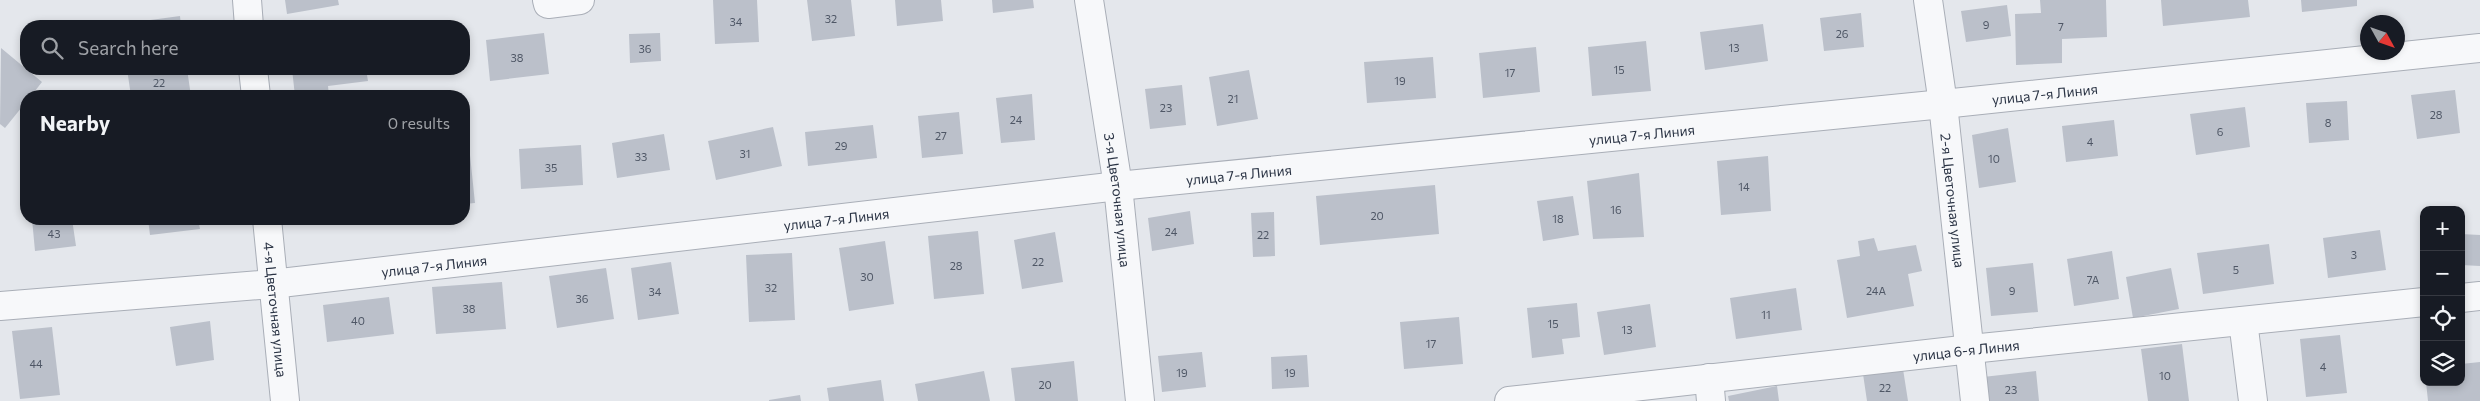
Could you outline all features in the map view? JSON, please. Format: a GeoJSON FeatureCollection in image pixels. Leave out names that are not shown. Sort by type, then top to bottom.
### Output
{"type":"FeatureCollection","features":[{"type":"Feature","properties":{"kind":"street"},"geometry":{"type":"LineString","coordinates":[[247,0],[249,20]]}},
{"type":"Feature","properties":{"kind":"street"},"geometry":{"type":"LineString","coordinates":[[547,2],[580,0]]}},
{"type":"Feature","properties":{"kind":"street","name":"3-я Цветочная улица"},"geometry":{"type":"LineString","coordinates":[[1089,0],[1118,186],[1140,401]]}},
{"type":"Feature","properties":{"kind":"street","name":"2-я Цветочная улица"},"geometry":{"type":"LineString","coordinates":[[1928,0],[1971,349],[1975,401]]}},
{"type":"Feature","properties":{"kind":"street","name":"улица 7-я Линия"},"geometry":{"type":"LineString","coordinates":[[0,306],[272,284],[1118,186],[2480,48]]}},
{"type":"Feature","properties":{"kind":"street"},"geometry":{"type":"LineString","coordinates":[[254,75],[255,90]]}},
{"type":"Feature","properties":{"kind":"street","name":"4-я Цветочная улица"},"geometry":{"type":"LineString","coordinates":[[267,225],[285,401]]}},
{"type":"Feature","properties":{"kind":"street"},"geometry":{"type":"LineString","coordinates":[[2465,298],[2480,296]]}},
{"type":"Feature","properties":{"kind":"street","name":"улица 6-я Линия"},"geometry":{"type":"LineString","coordinates":[[1509,401],[1710,390],[1971,349],[2420,302]]}},
{"type":"Feature","properties":{"kind":"street"},"geometry":{"type":"LineString","coordinates":[[2243,320],[2253,401]]}},
{"type":"Feature","properties":{"kind":"building"},"geometry":{"type":"Polygon","coordinates":[[[285,0],[338,0],[339,5],[287,14],[285,0]]]}},
{"type":"Feature","properties":{"kind":"building"},"geometry":{"type":"Polygon","coordinates":[[[713,0],[757,0],[759,42],[715,44],[713,0]]]}},
{"type":"Feature","properties":{"kind":"building"},"geometry":{"type":"Polygon","coordinates":[[[807,0],[851,0],[855,36],[812,41],[807,0]]]}},
{"type":"Feature","properties":{"kind":"building"},"geometry":{"type":"Polygon","coordinates":[[[895,0],[941,0],[943,21],[897,26],[895,0]]]}},
{"type":"Feature","properties":{"kind":"building"},"geometry":{"type":"Polygon","coordinates":[[[992,0],[1033,0],[1034,8],[993,13],[992,0]]]}},
{"type":"Feature","properties":{"kind":"building"},"geometry":{"type":"Polygon","coordinates":[[[2040,0],[2106,0],[2107,37],[2062,39],[2062,63],[2016,65],[2015,14],[2041,13],[2040,0]]]}},
{"type":"Feature","properties":{"kind":"building"},"geometry":{"type":"Polygon","coordinates":[[[2161,0],[2248,0],[2250,17],[2163,26],[2161,0]]]}},
{"type":"Feature","properties":{"kind":"building"},"geometry":{"type":"Polygon","coordinates":[[[2301,0],[2357,0],[2357,6],[2302,12],[2301,0]]]}},
{"type":"Feature","properties":{"kind":"building"},"geometry":{"type":"Polygon","coordinates":[[[2007,5],[2011,36],[1966,42],[1961,11],[2007,5]]]}},
{"type":"Feature","properties":{"kind":"building"},"geometry":{"type":"Polygon","coordinates":[[[1861,13],[1864,47],[1824,51],[1820,18],[1861,13]]]}},
{"type":"Feature","properties":{"kind":"building"},"geometry":{"type":"Polygon","coordinates":[[[180,16],[180,20],[150,20],[180,16]]]}},
{"type":"Feature","properties":{"kind":"building"},"geometry":{"type":"Polygon","coordinates":[[[1763,24],[1768,61],[1705,70],[1700,32],[1763,24]]]}},
{"type":"Feature","properties":{"kind":"building"},"geometry":{"type":"Polygon","coordinates":[[[544,33],[549,74],[490,81],[486,40],[544,33]]]}},
{"type":"Feature","properties":{"kind":"building"},"geometry":{"type":"Polygon","coordinates":[[[660,33],[661,61],[630,63],[629,34],[660,33]]]}},
{"type":"Feature","properties":{"kind":"building"},"geometry":{"type":"Polygon","coordinates":[[[1646,41],[1651,91],[1592,96],[1588,47],[1646,41]]]}},
{"type":"Feature","properties":{"kind":"building"},"geometry":{"type":"Polygon","coordinates":[[[1536,47],[1540,92],[1483,98],[1479,53],[1536,47]]]}},
{"type":"Feature","properties":{"kind":"building"},"geometry":{"type":"Polygon","coordinates":[[[1,48],[20,64],[20,75],[34,75],[42,82],[36,90],[20,90],[20,109],[5,128],[0,124],[1,48]]]}},
{"type":"Feature","properties":{"kind":"building"},"geometry":{"type":"Polygon","coordinates":[[[1433,57],[1436,98],[1367,103],[1364,62],[1433,57]]]}},
{"type":"Feature","properties":{"kind":"building"},"geometry":{"type":"Polygon","coordinates":[[[1249,70],[1258,119],[1217,126],[1209,77],[1249,70]]]}},
{"type":"Feature","properties":{"kind":"building"},"geometry":{"type":"Polygon","coordinates":[[[128,75],[188,75],[190,90],[130,90],[128,75]]]}},
{"type":"Feature","properties":{"kind":"building"},"geometry":{"type":"Polygon","coordinates":[[[293,75],[367,75],[368,81],[328,86],[328,90],[294,90],[293,75]]]}},
{"type":"Feature","properties":{"kind":"building"},"geometry":{"type":"Polygon","coordinates":[[[1182,85],[1186,125],[1150,129],[1145,89],[1182,85]]]}},
{"type":"Feature","properties":{"kind":"building"},"geometry":{"type":"Polygon","coordinates":[[[2455,90],[2460,133],[2417,139],[2411,95],[2455,90]]]}},
{"type":"Feature","properties":{"kind":"building"},"geometry":{"type":"Polygon","coordinates":[[[1032,94],[1035,140],[1001,143],[996,98],[1032,94]]]}},
{"type":"Feature","properties":{"kind":"building"},"geometry":{"type":"Polygon","coordinates":[[[2347,101],[2349,140],[2309,143],[2306,103],[2347,101]]]}},
{"type":"Feature","properties":{"kind":"building"},"geometry":{"type":"Polygon","coordinates":[[[2245,107],[2250,147],[2196,155],[2190,114],[2245,107]]]}},
{"type":"Feature","properties":{"kind":"building"},"geometry":{"type":"Polygon","coordinates":[[[959,112],[963,154],[922,158],[918,116],[959,112]]]}},
{"type":"Feature","properties":{"kind":"building"},"geometry":{"type":"Polygon","coordinates":[[[2114,120],[2118,156],[2066,162],[2062,126],[2114,120]]]}},
{"type":"Feature","properties":{"kind":"building"},"geometry":{"type":"Polygon","coordinates":[[[873,125],[877,158],[808,166],[805,132],[873,125]]]}},
{"type":"Feature","properties":{"kind":"building"},"geometry":{"type":"Polygon","coordinates":[[[773,127],[782,166],[716,180],[708,141],[773,127]]]}},
{"type":"Feature","properties":{"kind":"building"},"geometry":{"type":"Polygon","coordinates":[[[2008,128],[2016,182],[1979,188],[1972,135],[2008,128]]]}},
{"type":"Feature","properties":{"kind":"building"},"geometry":{"type":"Polygon","coordinates":[[[664,134],[670,170],[617,178],[612,143],[664,134]]]}},
{"type":"Feature","properties":{"kind":"building"},"geometry":{"type":"Polygon","coordinates":[[[581,145],[583,185],[521,189],[519,149],[581,145]]]}},
{"type":"Feature","properties":{"kind":"building"},"geometry":{"type":"Polygon","coordinates":[[[470,155],[475,203],[470,203],[470,155]]]}},
{"type":"Feature","properties":{"kind":"building"},"geometry":{"type":"Polygon","coordinates":[[[1768,156],[1771,211],[1721,215],[1717,161],[1768,156]]]}},
{"type":"Feature","properties":{"kind":"building"},"geometry":{"type":"Polygon","coordinates":[[[1639,173],[1644,237],[1593,239],[1587,181],[1639,173]]]}},
{"type":"Feature","properties":{"kind":"building"},"geometry":{"type":"Polygon","coordinates":[[[1435,185],[1439,234],[1320,245],[1316,196],[1435,185]]]}},
{"type":"Feature","properties":{"kind":"building"},"geometry":{"type":"Polygon","coordinates":[[[1573,196],[1579,235],[1543,241],[1537,201],[1573,196]]]}},
{"type":"Feature","properties":{"kind":"building"},"geometry":{"type":"Polygon","coordinates":[[[1190,211],[1194,244],[1152,251],[1148,218],[1190,211]]]}},
{"type":"Feature","properties":{"kind":"building"},"geometry":{"type":"Polygon","coordinates":[[[1274,212],[1275,256],[1253,257],[1251,213],[1274,212]]]}},
{"type":"Feature","properties":{"kind":"building"},"geometry":{"type":"Polygon","coordinates":[[[33,225],[73,225],[76,246],[35,251],[33,225]]]}},
{"type":"Feature","properties":{"kind":"building"},"geometry":{"type":"Polygon","coordinates":[[[149,225],[199,225],[200,229],[150,235],[149,225]]]}},
{"type":"Feature","properties":{"kind":"building"},"geometry":{"type":"Polygon","coordinates":[[[2380,230],[2386,270],[2328,278],[2323,238],[2380,230]]]}},
{"type":"Feature","properties":{"kind":"building"},"geometry":{"type":"Polygon","coordinates":[[[978,231],[984,294],[934,299],[928,236],[978,231]]]}},
{"type":"Feature","properties":{"kind":"building"},"geometry":{"type":"Polygon","coordinates":[[[1055,232],[1063,282],[1022,289],[1014,240],[1055,232]]]}},
{"type":"Feature","properties":{"kind":"building"},"geometry":{"type":"Polygon","coordinates":[[[2465,234],[2480,235],[2480,266],[2465,265],[2465,234]]]}},
{"type":"Feature","properties":{"kind":"building"},"geometry":{"type":"Polygon","coordinates":[[[1874,238],[1878,251],[1916,245],[1922,271],[1908,274],[1914,306],[1847,318],[1837,260],[1860,256],[1858,241],[1874,238]]]}},
{"type":"Feature","properties":{"kind":"building"},"geometry":{"type":"Polygon","coordinates":[[[885,241],[894,304],[849,311],[839,248],[885,241]]]}},
{"type":"Feature","properties":{"kind":"building"},"geometry":{"type":"Polygon","coordinates":[[[2269,244],[2274,284],[2203,294],[2197,253],[2269,244]]]}},
{"type":"Feature","properties":{"kind":"building"},"geometry":{"type":"Polygon","coordinates":[[[2112,251],[2119,299],[2074,306],[2067,259],[2112,251]]]}},
{"type":"Feature","properties":{"kind":"building"},"geometry":{"type":"Polygon","coordinates":[[[792,253],[795,320],[749,322],[746,255],[792,253]]]}},
{"type":"Feature","properties":{"kind":"building"},"geometry":{"type":"Polygon","coordinates":[[[671,262],[679,314],[638,320],[631,268],[671,262]]]}},
{"type":"Feature","properties":{"kind":"building"},"geometry":{"type":"Polygon","coordinates":[[[2033,263],[2038,312],[1991,316],[1986,268],[2033,263]]]}},
{"type":"Feature","properties":{"kind":"building"},"geometry":{"type":"Polygon","coordinates":[[[606,268],[614,319],[557,328],[549,276],[606,268]]]}},
{"type":"Feature","properties":{"kind":"building"},"geometry":{"type":"Polygon","coordinates":[[[2171,268],[2179,309],[2133,318],[2126,277],[2171,268]]]}},
{"type":"Feature","properties":{"kind":"building"},"geometry":{"type":"Polygon","coordinates":[[[502,282],[506,329],[436,334],[432,287],[502,282]]]}},
{"type":"Feature","properties":{"kind":"building"},"geometry":{"type":"Polygon","coordinates":[[[1796,288],[1802,330],[1736,339],[1730,298],[1796,288]]]}},
{"type":"Feature","properties":{"kind":"building"},"geometry":{"type":"Polygon","coordinates":[[[389,297],[394,334],[327,342],[323,305],[389,297]]]}},
{"type":"Feature","properties":{"kind":"building"},"geometry":{"type":"Polygon","coordinates":[[[1577,303],[1580,337],[1562,339],[1564,354],[1532,358],[1527,308],[1577,303]]]}},
{"type":"Feature","properties":{"kind":"building"},"geometry":{"type":"Polygon","coordinates":[[[1650,304],[1656,347],[1604,355],[1597,312],[1650,304]]]}},
{"type":"Feature","properties":{"kind":"building"},"geometry":{"type":"Polygon","coordinates":[[[1459,317],[1463,364],[1404,369],[1400,322],[1459,317]]]}},
{"type":"Feature","properties":{"kind":"building"},"geometry":{"type":"Polygon","coordinates":[[[210,321],[214,360],[176,366],[170,327],[210,321]]]}},
{"type":"Feature","properties":{"kind":"building"},"geometry":{"type":"Polygon","coordinates":[[[52,327],[60,395],[20,399],[12,331],[52,327]]]}},
{"type":"Feature","properties":{"kind":"building"},"geometry":{"type":"Polygon","coordinates":[[[2340,335],[2347,393],[2306,397],[2300,339],[2340,335]]]}},
{"type":"Feature","properties":{"kind":"building"},"geometry":{"type":"Polygon","coordinates":[[[2182,344],[2189,401],[2148,401],[2141,349],[2182,344]]]}},
{"type":"Feature","properties":{"kind":"building"},"geometry":{"type":"Polygon","coordinates":[[[1202,352],[1206,387],[1162,392],[1158,356],[1202,352]]]}},
{"type":"Feature","properties":{"kind":"building"},"geometry":{"type":"Polygon","coordinates":[[[1307,355],[1309,387],[1272,389],[1271,357],[1307,355]]]}},
{"type":"Feature","properties":{"kind":"building"},"geometry":{"type":"Polygon","coordinates":[[[1074,361],[1078,401],[1015,401],[1011,368],[1074,361]]]}},
{"type":"Feature","properties":{"kind":"building"},"geometry":{"type":"Polygon","coordinates":[[[2480,362],[2480,401],[2428,401],[2426,386],[2465,386],[2465,364],[2480,362]]]}},
{"type":"Feature","properties":{"kind":"building"},"geometry":{"type":"Polygon","coordinates":[[[1903,369],[1908,401],[1867,401],[1863,374],[1903,369]]]}},
{"type":"Feature","properties":{"kind":"building"},"geometry":{"type":"Polygon","coordinates":[[[984,371],[990,401],[918,401],[915,384],[984,371]]]}},
{"type":"Feature","properties":{"kind":"building"},"geometry":{"type":"Polygon","coordinates":[[[2036,371],[2039,401],[1985,401],[1983,377],[2036,371]]]}},
{"type":"Feature","properties":{"kind":"building"},"geometry":{"type":"Polygon","coordinates":[[[881,380],[884,401],[829,401],[827,388],[881,380]]]}},
{"type":"Feature","properties":{"kind":"building"},"geometry":{"type":"Polygon","coordinates":[[[1777,386],[1779,401],[1729,401],[1728,396],[1777,386]]]}},
{"type":"Feature","properties":{"kind":"building"},"geometry":{"type":"Polygon","coordinates":[[[800,395],[801,401],[769,401],[769,400],[800,395]]]}}]}
